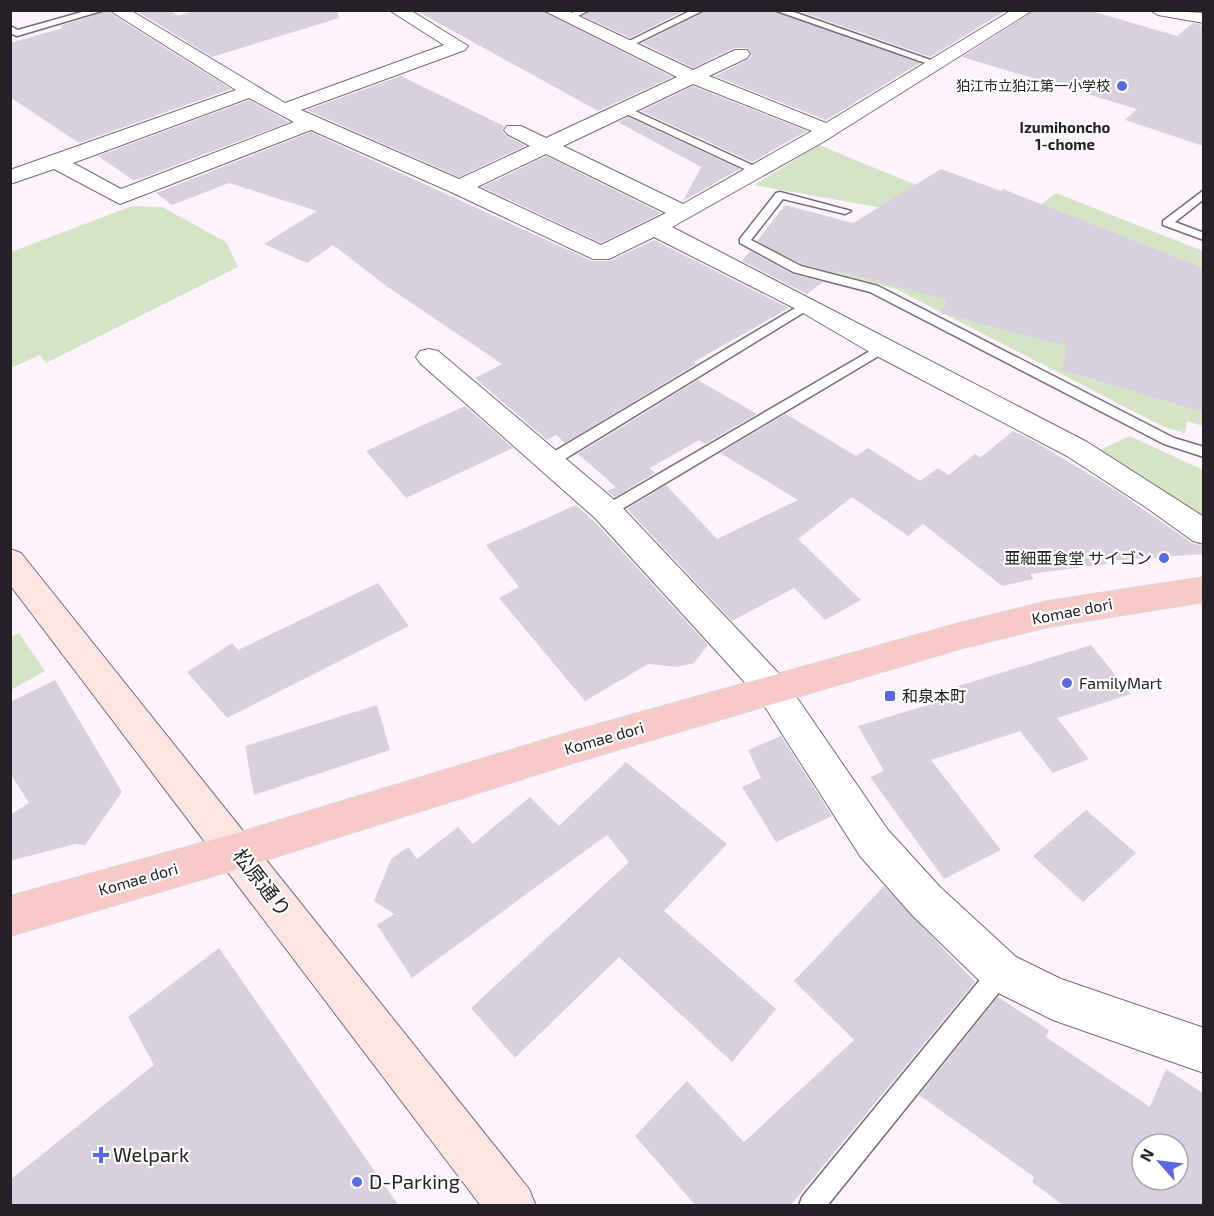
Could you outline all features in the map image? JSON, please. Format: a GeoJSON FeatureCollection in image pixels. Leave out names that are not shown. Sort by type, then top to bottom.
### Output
{"type":"FeatureCollection","features":[{"type":"Feature","properties":{"kind":"main road","name":"松原通り"},"geometry":{"type":"LineString","coordinates":[[10,561],[512,1206]]}},
{"type":"Feature","properties":{"kind":"main road","name":"Komae dori"},"geometry":{"type":"LineString","coordinates":[[10,916],[237,851],[772,689],[1048,614],[1203,589]]}},
{"type":"Feature","properties":{"kind":"street"},"geometry":{"type":"LineString","coordinates":[[117,10],[248,92],[283,111],[459,187],[601,254],[655,228],[757,171],[1025,10]]}},
{"type":"Feature","properties":{"kind":"street"},"geometry":{"type":"LineString","coordinates":[[283,111],[459,46],[397,10]]}},
{"type":"Feature","properties":{"kind":"street"},"geometry":{"type":"LineString","coordinates":[[1158,10],[1203,18]]}},
{"type":"Feature","properties":{"kind":"street"},"geometry":{"type":"LineString","coordinates":[[559,14],[693,77],[826,130]]}},
{"type":"Feature","properties":{"kind":"street"},"geometry":{"type":"LineString","coordinates":[[459,187],[741,54]]}},
{"type":"Feature","properties":{"kind":"street"},"geometry":{"type":"LineString","coordinates":[[10,178],[248,92]]}},
{"type":"Feature","properties":{"kind":"street"},"geometry":{"type":"LineString","coordinates":[[56,162],[120,197],[311,123]]}},
{"type":"Feature","properties":{"kind":"street"},"geometry":{"type":"LineString","coordinates":[[514,130],[682,212]]}},
{"type":"Feature","properties":{"kind":"street"},"geometry":{"type":"LineString","coordinates":[[655,228],[807,305],[882,348],[1077,449],[1158,500],[1203,533]]}},
{"type":"Feature","properties":{"kind":"street"},"geometry":{"type":"LineString","coordinates":[[429,357],[607,511],[772,689],[874,843],[926,901],[1001,972],[1053,998],[1203,1051]]}},
{"type":"Feature","properties":{"kind":"lane"},"geometry":{"type":"LineString","coordinates":[[10,29],[17,33],[101,10]]}},
{"type":"Feature","properties":{"kind":"lane"},"geometry":{"type":"LineString","coordinates":[[559,14],[586,10]]}},
{"type":"Feature","properties":{"kind":"lane"},"geometry":{"type":"LineString","coordinates":[[624,46],[700,10]]}},
{"type":"Feature","properties":{"kind":"lane"},"geometry":{"type":"LineString","coordinates":[[778,10],[937,64]]}},
{"type":"Feature","properties":{"kind":"lane"},"geometry":{"type":"LineString","coordinates":[[624,109],[757,171]]}},
{"type":"Feature","properties":{"kind":"lane"},"geometry":{"type":"LineString","coordinates":[[1203,193],[1167,224],[1203,237]]}},
{"type":"Feature","properties":{"kind":"lane"},"geometry":{"type":"LineString","coordinates":[[845,211],[780,195],[744,241],[797,269],[874,289],[1169,441],[1203,452]]}},
{"type":"Feature","properties":{"kind":"lane"},"geometry":{"type":"LineString","coordinates":[[550,461],[807,305]]}},
{"type":"Feature","properties":{"kind":"lane"},"geometry":{"type":"LineString","coordinates":[[607,511],[882,348]]}},
{"type":"Feature","properties":{"kind":"lane"},"geometry":{"type":"LineString","coordinates":[[812,1206],[1001,972]]}},
{"type":"Feature","properties":{"kind":"green space"},"geometry":{"type":"Polygon","coordinates":[[[819,145],[1014,225],[1056,193],[1203,251],[1203,426],[1187,421],[1185,433],[1162,426],[896,289],[803,264],[764,246],[794,212],[908,236],[911,213],[754,185],[819,145]]]}},
{"type":"Feature","properties":{"kind":"green space"},"geometry":{"type":"Polygon","coordinates":[[[132,206],[162,207],[226,242],[238,267],[46,363],[40,355],[11,368],[11,252],[132,206]]]}},
{"type":"Feature","properties":{"kind":"green space"},"geometry":{"type":"Polygon","coordinates":[[[1130,436],[1203,470],[1203,523],[1089,455],[1130,436]]]}},
{"type":"Feature","properties":{"kind":"green space"},"geometry":{"type":"Polygon","coordinates":[[[19,633],[45,671],[11,690],[11,637],[19,633]]]}},
{"type":"Feature","properties":{"kind":"building"},"geometry":{"type":"Polygon","coordinates":[[[135,10],[170,10],[178,16],[195,10],[337,10],[339,18],[212,57],[135,10]]]}},
{"type":"Feature","properties":{"kind":"building"},"geometry":{"type":"Polygon","coordinates":[[[415,10],[541,10],[672,77],[598,111],[415,10]]]}},
{"type":"Feature","properties":{"kind":"building"},"geometry":{"type":"Polygon","coordinates":[[[592,10],[686,10],[630,38],[583,16],[592,10]]]}},
{"type":"Feature","properties":{"kind":"building"},"geometry":{"type":"Polygon","coordinates":[[[706,10],[772,10],[920,63],[826,120],[715,76],[749,59],[752,54],[747,48],[734,48],[693,68],[642,43],[706,10]]]}},
{"type":"Feature","properties":{"kind":"building"},"geometry":{"type":"Polygon","coordinates":[[[796,10],[1007,10],[930,57],[796,10]]]}},
{"type":"Feature","properties":{"kind":"building","name":"狛江市立狛江第一小学校"},"geometry":{"type":"Polygon","coordinates":[[[1035,10],[1088,10],[1177,36],[1193,23],[1203,25],[1203,146],[1125,120],[1137,109],[962,57],[1035,10]]]}},
{"type":"Feature","properties":{"kind":"building"},"geometry":{"type":"Polygon","coordinates":[[[107,11],[231,89],[79,143],[10,97],[10,43],[63,28],[60,26],[107,11]]]}},
{"type":"Feature","properties":{"kind":"building"},"geometry":{"type":"Polygon","coordinates":[[[401,76],[504,126],[502,130],[505,135],[525,146],[459,177],[307,110],[401,76]]]}},
{"type":"Feature","properties":{"kind":"building"},"geometry":{"type":"Polygon","coordinates":[[[693,86],[807,131],[752,162],[641,111],[693,86]]]}},
{"type":"Feature","properties":{"kind":"building"},"geometry":{"type":"Polygon","coordinates":[[[249,100],[289,122],[140,179],[133,180],[98,156],[249,100]]]}},
{"type":"Feature","properties":{"kind":"building"},"geometry":{"type":"Polygon","coordinates":[[[628,117],[740,169],[683,201],[701,167],[618,122],[628,117]]]}},
{"type":"Feature","properties":{"kind":"building"},"geometry":{"type":"Polygon","coordinates":[[[311,132],[592,261],[610,261],[654,240],[789,308],[694,362],[696,364],[565,443],[556,435],[547,440],[475,378],[502,364],[389,288],[333,245],[307,263],[264,244],[317,211],[229,183],[172,205],[156,193],[311,132]]]}},
{"type":"Feature","properties":{"kind":"building"},"geometry":{"type":"Polygon","coordinates":[[[546,156],[661,213],[601,243],[482,187],[546,156]]]}},
{"type":"Feature","properties":{"kind":"building"},"geometry":{"type":"Polygon","coordinates":[[[941,169],[1001,191],[1003,189],[1203,268],[1203,412],[1062,370],[1067,346],[941,313],[947,300],[839,271],[836,273],[802,264],[757,241],[785,205],[853,223],[941,169]]]}},
{"type":"Feature","properties":{"kind":"building"},"geometry":{"type":"Polygon","coordinates":[[[750,251],[792,274],[823,282],[807,294],[742,261],[750,251]]]}},
{"type":"Feature","properties":{"kind":"building"},"geometry":{"type":"Polygon","coordinates":[[[698,380],[757,414],[705,444],[699,440],[650,468],[655,473],[615,497],[607,491],[616,487],[578,454],[698,380]]]}},
{"type":"Feature","properties":{"kind":"building"},"geometry":{"type":"Polygon","coordinates":[[[465,406],[513,448],[406,498],[366,451],[465,406]]]}},
{"type":"Feature","properties":{"kind":"building"},"geometry":{"type":"Polygon","coordinates":[[[786,414],[856,456],[868,448],[920,481],[938,468],[949,475],[975,454],[981,457],[1013,431],[1114,489],[1192,543],[1203,546],[1203,554],[1106,561],[1107,564],[1030,574],[1034,579],[1002,586],[923,524],[908,536],[852,497],[798,539],[861,600],[825,620],[794,588],[732,621],[627,509],[666,485],[717,539],[798,500],[720,453],[786,414]]]}},
{"type":"Feature","properties":{"kind":"building"},"geometry":{"type":"Polygon","coordinates":[[[576,505],[594,521],[708,645],[694,663],[677,667],[648,664],[585,701],[499,598],[519,587],[486,545],[576,505]]]}},
{"type":"Feature","properties":{"kind":"building"},"geometry":{"type":"Polygon","coordinates":[[[378,583],[409,626],[227,718],[187,672],[232,643],[238,650],[378,583]]]}},
{"type":"Feature","properties":{"kind":"building"},"geometry":{"type":"Polygon","coordinates":[[[1091,645],[1131,694],[1057,718],[1089,759],[1053,773],[1020,731],[931,760],[1001,850],[944,879],[870,777],[884,771],[858,726],[958,696],[952,688],[1091,645]]]}},
{"type":"Feature","properties":{"kind":"building"},"geometry":{"type":"Polygon","coordinates":[[[55,680],[122,792],[85,845],[75,844],[10,861],[10,815],[29,803],[10,773],[10,702],[55,680]]]}},
{"type":"Feature","properties":{"kind":"building"},"geometry":{"type":"Polygon","coordinates":[[[377,705],[390,750],[254,795],[245,746],[377,705]]]}},
{"type":"Feature","properties":{"kind":"building"},"geometry":{"type":"Polygon","coordinates":[[[781,736],[832,816],[776,842],[742,787],[761,778],[748,750],[781,736]]]}},
{"type":"Feature","properties":{"kind":"building"},"geometry":{"type":"Polygon","coordinates":[[[626,762],[727,844],[664,911],[776,1009],[732,1062],[619,957],[515,1058],[471,1008],[629,862],[607,835],[412,978],[377,925],[394,914],[374,901],[391,859],[408,847],[417,859],[458,827],[473,844],[530,797],[559,826],[626,762]]]}},
{"type":"Feature","properties":{"kind":"building"},"geometry":{"type":"Polygon","coordinates":[[[1086,810],[1136,853],[1083,902],[1033,856],[1086,810]]]}},
{"type":"Feature","properties":{"kind":"building"},"geometry":{"type":"Polygon","coordinates":[[[884,886],[975,982],[790,1206],[696,1206],[635,1136],[687,1081],[744,1142],[854,1040],[794,981],[884,886]]]}},
{"type":"Feature","properties":{"kind":"building"},"geometry":{"type":"Polygon","coordinates":[[[219,948],[399,1206],[10,1206],[10,1180],[154,1065],[128,1017],[219,948]]]}},
{"type":"Feature","properties":{"kind":"building"},"geometry":{"type":"Polygon","coordinates":[[[998,997],[1049,1030],[1046,1037],[1150,1107],[1166,1069],[1203,1093],[1203,1206],[1064,1206],[1032,1182],[1034,1177],[919,1095],[998,997]]]}},
{"type":"Feature","properties":{"kind":"place","name":"狛江市立狛江第一小学校"},"geometry":{"type":"Point","coordinates":[1122,86]}},
{"type":"Feature","properties":{"kind":"place","name":"亜細亜食堂 サイゴン"},"geometry":{"type":"Point","coordinates":[1164,558]}},
{"type":"Feature","properties":{"kind":"place","name":"FamilyMart"},"geometry":{"type":"Point","coordinates":[1067,683]}},
{"type":"Feature","properties":{"kind":"place","name":"和泉本町"},"geometry":{"type":"Point","coordinates":[890,696]}},
{"type":"Feature","properties":{"kind":"place","name":"Welpark"},"geometry":{"type":"Point","coordinates":[101,1155]}},
{"type":"Feature","properties":{"kind":"place","name":"D-Parking"},"geometry":{"type":"Point","coordinates":[357,1182]}},
{"type":"Feature","properties":{"kind":"district","name":"Izumihoncho 1-chome"},"geometry":{"type":"Point","coordinates":[1065,136]}}]}
